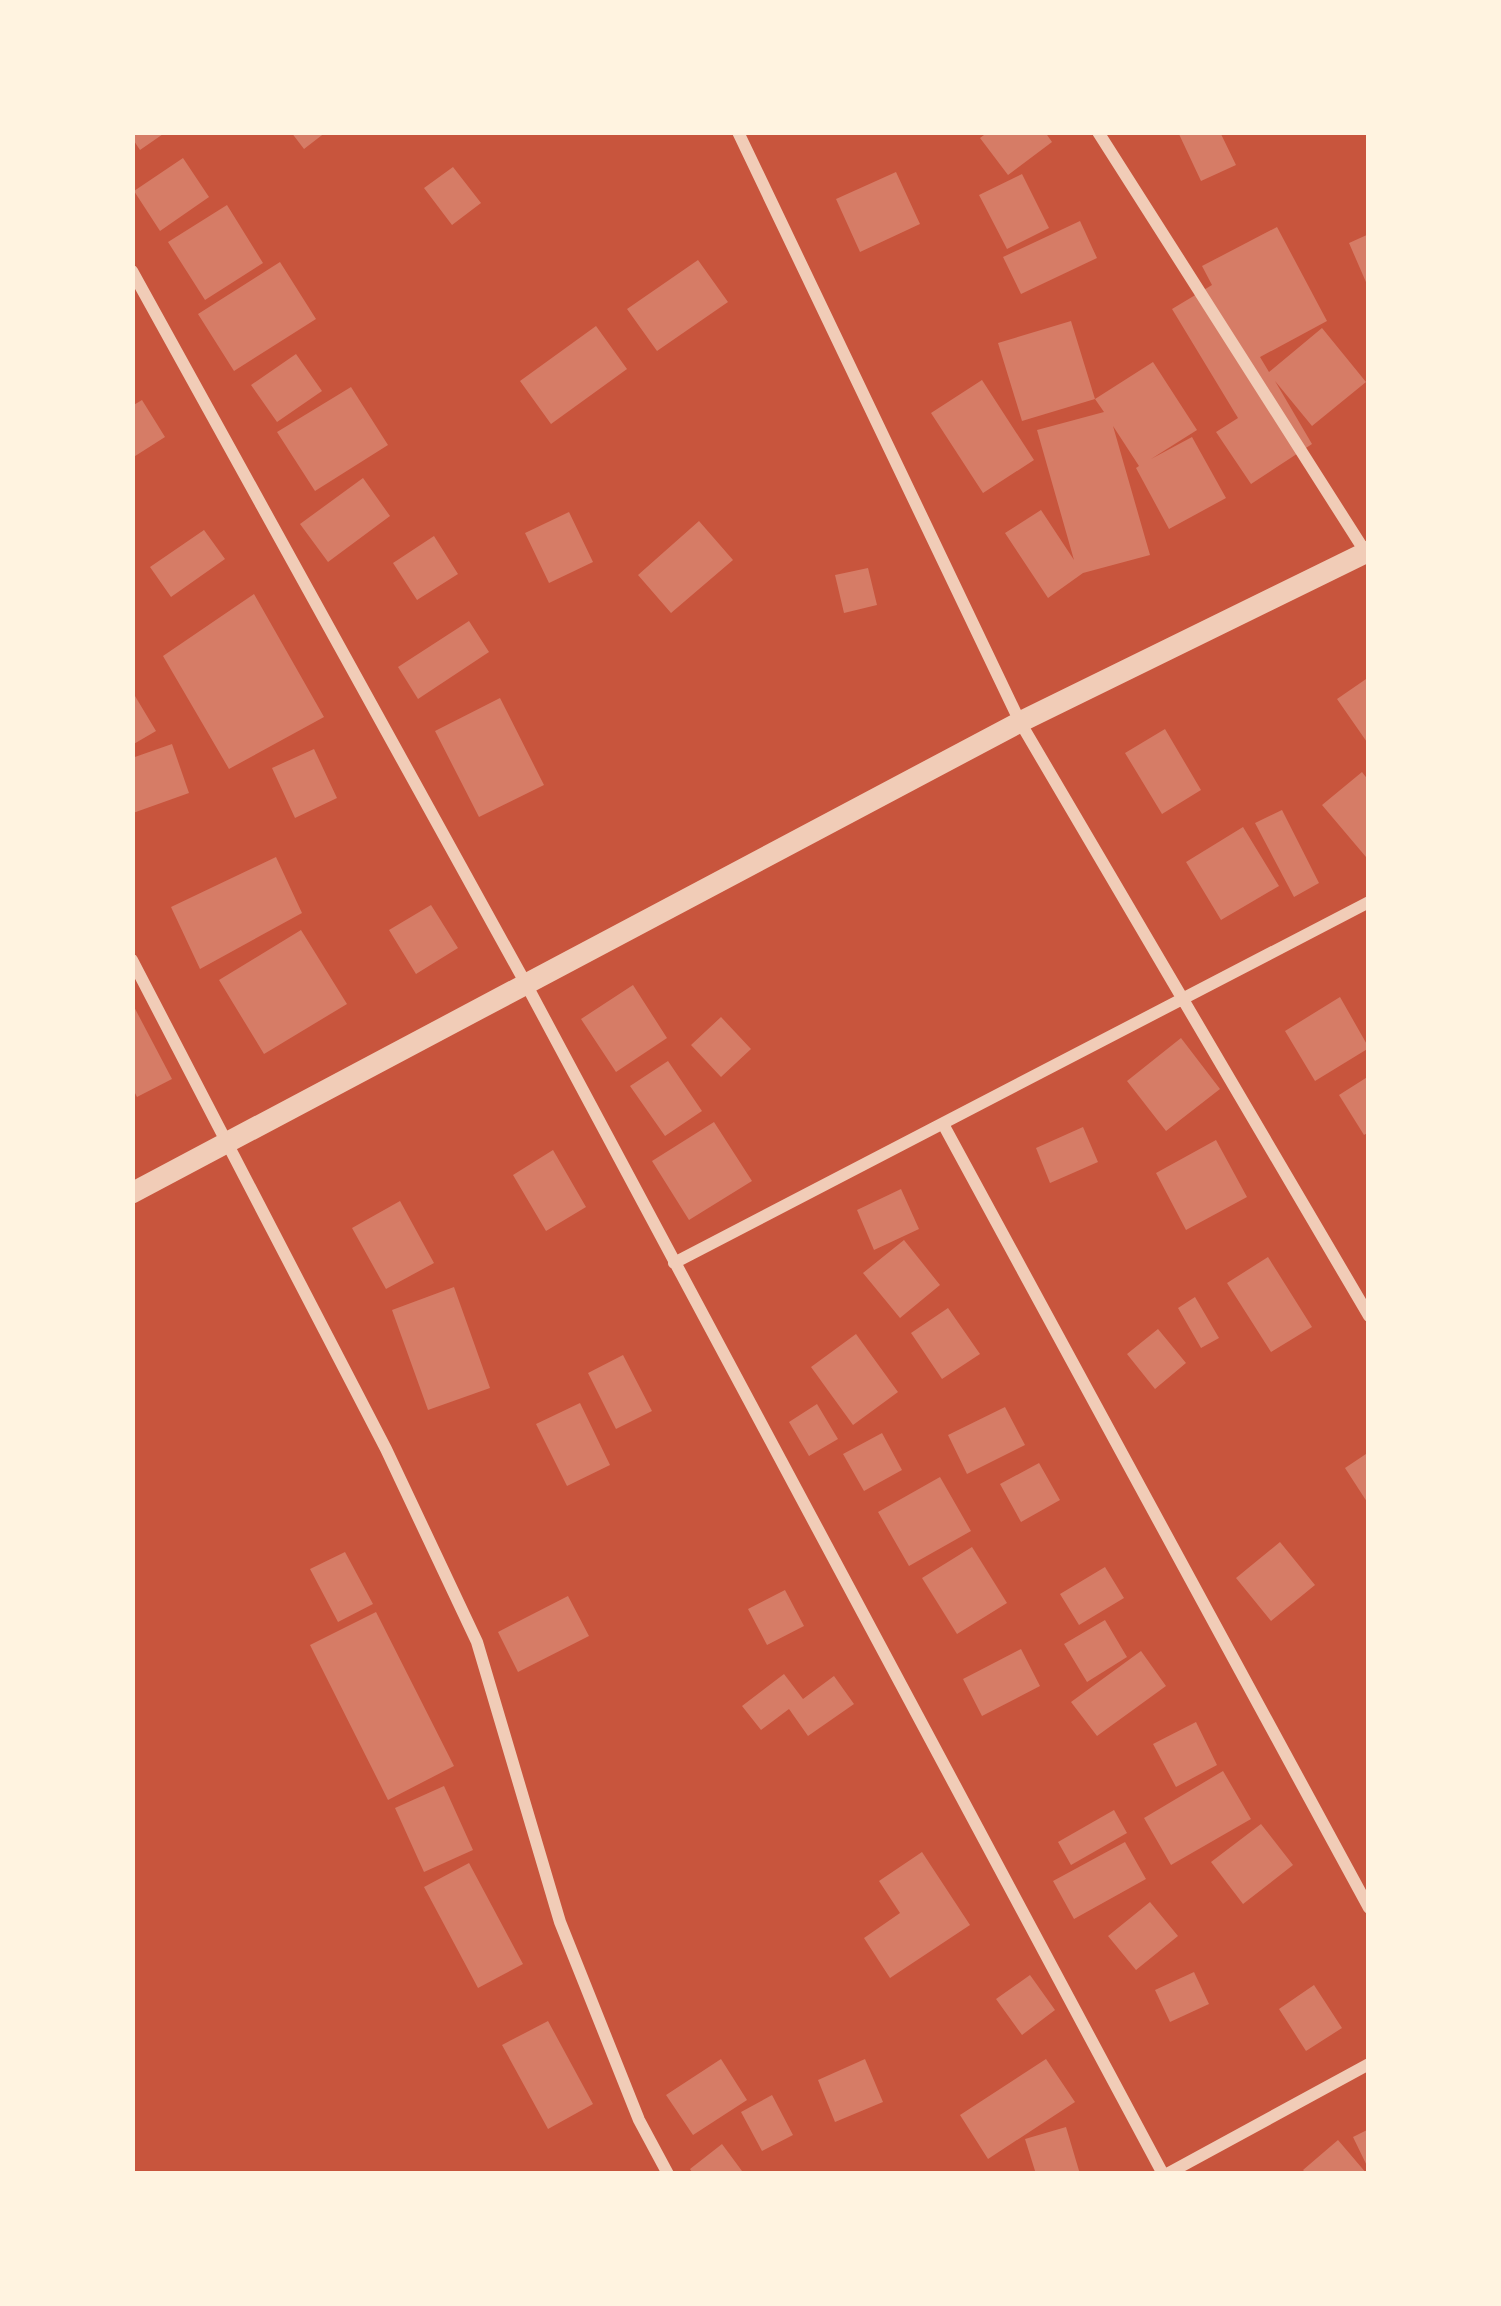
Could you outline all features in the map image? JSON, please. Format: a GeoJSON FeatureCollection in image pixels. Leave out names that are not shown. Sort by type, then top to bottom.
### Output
{"type":"FeatureCollection","features":[{"type":"Feature","properties":{"kind":"street"},"geometry":{"type":"LineString","coordinates":[[738,132],[1020,722],[1369,1316]]}},
{"type":"Feature","properties":{"kind":"street"},"geometry":{"type":"LineString","coordinates":[[132,1192],[1020,722],[1367,552],[1098,132]]}},
{"type":"Feature","properties":{"kind":"street"},"geometry":{"type":"LineString","coordinates":[[132,272],[526,984],[1165,2174],[1369,2064]]}},
{"type":"Feature","properties":{"kind":"street"},"geometry":{"type":"LineString","coordinates":[[674,1263],[1369,902]]}},
{"type":"Feature","properties":{"kind":"street"},"geometry":{"type":"LineString","coordinates":[[132,960],[386,1449],[476,1642],[560,1922],[639,2120],[668,2174]]}},
{"type":"Feature","properties":{"kind":"street"},"geometry":{"type":"LineString","coordinates":[[943,1124],[1369,1908]]}},
{"type":"Feature","properties":{"kind":"building"},"geometry":{"type":"Polygon","coordinates":[[[132,132],[166,132],[140,150],[132,132]]]}},
{"type":"Feature","properties":{"kind":"building"},"geometry":{"type":"Polygon","coordinates":[[[291,132],[326,132],[304,149],[291,132]]]}},
{"type":"Feature","properties":{"kind":"building"},"geometry":{"type":"Polygon","coordinates":[[[988,132],[1045,132],[1052,142],[1008,175],[980,138],[988,132]]]}},
{"type":"Feature","properties":{"kind":"building"},"geometry":{"type":"Polygon","coordinates":[[[1178,132],[1220,132],[1236,165],[1201,181],[1178,132]]]}},
{"type":"Feature","properties":{"kind":"building"},"geometry":{"type":"Polygon","coordinates":[[[183,158],[209,197],[160,231],[134,191],[183,158]]]}},
{"type":"Feature","properties":{"kind":"building"},"geometry":{"type":"Polygon","coordinates":[[[453,167],[481,203],[452,225],[424,188],[453,167]]]}},
{"type":"Feature","properties":{"kind":"building"},"geometry":{"type":"Polygon","coordinates":[[[896,172],[920,224],[860,252],[836,199],[896,172]]]}},
{"type":"Feature","properties":{"kind":"building"},"geometry":{"type":"Polygon","coordinates":[[[1022,174],[1049,228],[1007,249],[979,195],[1022,174]]]}},
{"type":"Feature","properties":{"kind":"building"},"geometry":{"type":"Polygon","coordinates":[[[227,205],[263,263],[205,300],[168,242],[227,205]]]}},
{"type":"Feature","properties":{"kind":"building"},"geometry":{"type":"Polygon","coordinates":[[[1080,221],[1097,258],[1021,294],[1003,257],[1080,221]]]}},
{"type":"Feature","properties":{"kind":"building"},"geometry":{"type":"Polygon","coordinates":[[[1277,227],[1327,321],[1260,357],[1269,372],[1322,328],[1366,382],[1312,426],[1275,381],[1312,444],[1251,484],[1216,432],[1238,418],[1172,309],[1212,285],[1202,266],[1277,227]]]}},
{"type":"Feature","properties":{"kind":"building"},"geometry":{"type":"Polygon","coordinates":[[[1369,234],[1369,289],[1349,243],[1369,234]]]}},
{"type":"Feature","properties":{"kind":"building"},"geometry":{"type":"Polygon","coordinates":[[[698,260],[728,302],[657,351],[627,309],[698,260]]]}},
{"type":"Feature","properties":{"kind":"building"},"geometry":{"type":"Polygon","coordinates":[[[280,262],[316,319],[234,371],[198,314],[280,262]]]}},
{"type":"Feature","properties":{"kind":"building"},"geometry":{"type":"Polygon","coordinates":[[[1071,321],[1095,399],[1022,421],[998,343],[1071,321]]]}},
{"type":"Feature","properties":{"kind":"building"},"geometry":{"type":"Polygon","coordinates":[[[596,326],[627,369],[551,424],[520,381],[596,326]]]}},
{"type":"Feature","properties":{"kind":"building"},"geometry":{"type":"Polygon","coordinates":[[[296,354],[322,391],[277,422],[251,385],[296,354]]]}},
{"type":"Feature","properties":{"kind":"building"},"geometry":{"type":"Polygon","coordinates":[[[1153,362],[1197,430],[1151,459],[1192,437],[1226,498],[1169,529],[1139,466],[1113,426],[1150,555],[1083,573],[1048,598],[1005,533],[1041,510],[1074,560],[1037,430],[1104,412],[1095,399],[1153,362]]]}},
{"type":"Feature","properties":{"kind":"building"},"geometry":{"type":"Polygon","coordinates":[[[982,380],[1034,460],[983,493],[931,413],[982,380]]]}},
{"type":"Feature","properties":{"kind":"building"},"geometry":{"type":"Polygon","coordinates":[[[351,387],[388,445],[315,491],[277,432],[351,387]]]}},
{"type":"Feature","properties":{"kind":"building"},"geometry":{"type":"Polygon","coordinates":[[[142,400],[165,437],[132,458],[132,406],[142,400]]]}},
{"type":"Feature","properties":{"kind":"building"},"geometry":{"type":"Polygon","coordinates":[[[363,478],[390,516],[328,562],[300,524],[363,478]]]}},
{"type":"Feature","properties":{"kind":"building"},"geometry":{"type":"Polygon","coordinates":[[[569,512],[593,562],[549,583],[525,533],[569,512]]]}},
{"type":"Feature","properties":{"kind":"building"},"geometry":{"type":"Polygon","coordinates":[[[699,521],[733,560],[671,613],[638,575],[699,521]]]}},
{"type":"Feature","properties":{"kind":"building"},"geometry":{"type":"Polygon","coordinates":[[[204,530],[225,559],[171,597],[150,567],[204,530]]]}},
{"type":"Feature","properties":{"kind":"building"},"geometry":{"type":"Polygon","coordinates":[[[434,536],[458,574],[417,600],[393,563],[434,536]]]}},
{"type":"Feature","properties":{"kind":"building"},"geometry":{"type":"Polygon","coordinates":[[[868,568],[877,605],[844,613],[835,575],[868,568]]]}},
{"type":"Feature","properties":{"kind":"building"},"geometry":{"type":"Polygon","coordinates":[[[254,594],[324,717],[229,769],[163,656],[254,594]]]}},
{"type":"Feature","properties":{"kind":"building"},"geometry":{"type":"Polygon","coordinates":[[[469,621],[489,652],[418,699],[398,667],[469,621]]]}},
{"type":"Feature","properties":{"kind":"building"},"geometry":{"type":"Polygon","coordinates":[[[1369,677],[1369,745],[1337,699],[1369,677]]]}},
{"type":"Feature","properties":{"kind":"building"},"geometry":{"type":"Polygon","coordinates":[[[132,691],[156,731],[132,745],[132,691]]]}},
{"type":"Feature","properties":{"kind":"building"},"geometry":{"type":"Polygon","coordinates":[[[500,698],[544,785],[479,817],[435,731],[500,698]]]}},
{"type":"Feature","properties":{"kind":"building"},"geometry":{"type":"Polygon","coordinates":[[[1165,729],[1201,790],[1162,814],[1125,753],[1165,729]]]}},
{"type":"Feature","properties":{"kind":"building"},"geometry":{"type":"Polygon","coordinates":[[[172,744],[189,793],[133,813],[132,758],[172,744]]]}},
{"type":"Feature","properties":{"kind":"building"},"geometry":{"type":"Polygon","coordinates":[[[314,749],[337,798],[295,818],[272,768],[314,749]]]}},
{"type":"Feature","properties":{"kind":"building"},"geometry":{"type":"Polygon","coordinates":[[[1362,772],[1369,781],[1366,857],[1322,805],[1362,772]]]}},
{"type":"Feature","properties":{"kind":"building"},"geometry":{"type":"Polygon","coordinates":[[[1282,810],[1319,883],[1294,897],[1255,823],[1282,810]]]}},
{"type":"Feature","properties":{"kind":"building"},"geometry":{"type":"Polygon","coordinates":[[[1243,827],[1279,886],[1221,920],[1186,862],[1243,827]]]}},
{"type":"Feature","properties":{"kind":"building"},"geometry":{"type":"Polygon","coordinates":[[[276,857],[302,913],[200,969],[171,907],[276,857]]]}},
{"type":"Feature","properties":{"kind":"building"},"geometry":{"type":"Polygon","coordinates":[[[431,905],[458,948],[416,974],[389,930],[431,905]]]}},
{"type":"Feature","properties":{"kind":"building"},"geometry":{"type":"Polygon","coordinates":[[[301,930],[347,1004],[264,1054],[219,980],[301,930]]]}},
{"type":"Feature","properties":{"kind":"building"},"geometry":{"type":"Polygon","coordinates":[[[633,985],[667,1038],[616,1072],[581,1019],[633,985]]]}},
{"type":"Feature","properties":{"kind":"building"},"geometry":{"type":"Polygon","coordinates":[[[1340,997],[1369,1048],[1315,1081],[1285,1031],[1340,997]]]}},
{"type":"Feature","properties":{"kind":"building"},"geometry":{"type":"Polygon","coordinates":[[[132,1003],[172,1079],[137,1097],[132,1087],[132,1003]]]}},
{"type":"Feature","properties":{"kind":"building"},"geometry":{"type":"Polygon","coordinates":[[[721,1017],[751,1049],[721,1077],[691,1045],[721,1017]]]}},
{"type":"Feature","properties":{"kind":"building"},"geometry":{"type":"Polygon","coordinates":[[[1181,1038],[1220,1089],[1166,1131],[1127,1081],[1181,1038]]]}},
{"type":"Feature","properties":{"kind":"building"},"geometry":{"type":"Polygon","coordinates":[[[668,1061],[702,1111],[665,1136],[630,1086],[668,1061]]]}},
{"type":"Feature","properties":{"kind":"building"},"geometry":{"type":"Polygon","coordinates":[[[1369,1076],[1369,1132],[1364,1135],[1339,1095],[1369,1076]]]}},
{"type":"Feature","properties":{"kind":"building"},"geometry":{"type":"Polygon","coordinates":[[[714,1122],[752,1181],[689,1220],[652,1161],[714,1122]]]}},
{"type":"Feature","properties":{"kind":"building"},"geometry":{"type":"Polygon","coordinates":[[[1083,1127],[1098,1162],[1050,1183],[1036,1148],[1083,1127]]]}},
{"type":"Feature","properties":{"kind":"building"},"geometry":{"type":"Polygon","coordinates":[[[1216,1140],[1247,1197],[1186,1230],[1156,1173],[1216,1140]]]}},
{"type":"Feature","properties":{"kind":"building"},"geometry":{"type":"Polygon","coordinates":[[[553,1150],[586,1207],[546,1231],[513,1175],[553,1150]]]}},
{"type":"Feature","properties":{"kind":"building"},"geometry":{"type":"Polygon","coordinates":[[[901,1189],[919,1229],[874,1250],[857,1210],[901,1189]]]}},
{"type":"Feature","properties":{"kind":"building"},"geometry":{"type":"Polygon","coordinates":[[[400,1201],[434,1263],[386,1289],[352,1228],[400,1201]]]}},
{"type":"Feature","properties":{"kind":"building"},"geometry":{"type":"Polygon","coordinates":[[[904,1240],[940,1285],[900,1318],[863,1273],[904,1240]]]}},
{"type":"Feature","properties":{"kind":"building"},"geometry":{"type":"Polygon","coordinates":[[[1268,1257],[1312,1327],[1271,1352],[1227,1283],[1268,1257]]]}},
{"type":"Feature","properties":{"kind":"building"},"geometry":{"type":"Polygon","coordinates":[[[454,1287],[490,1388],[428,1410],[392,1310],[454,1287]]]}},
{"type":"Feature","properties":{"kind":"building"},"geometry":{"type":"Polygon","coordinates":[[[1195,1297],[1219,1338],[1201,1348],[1178,1308],[1195,1297]]]}},
{"type":"Feature","properties":{"kind":"building"},"geometry":{"type":"Polygon","coordinates":[[[948,1308],[980,1354],[942,1379],[911,1333],[948,1308]]]}},
{"type":"Feature","properties":{"kind":"building"},"geometry":{"type":"Polygon","coordinates":[[[1158,1329],[1186,1363],[1155,1389],[1127,1354],[1158,1329]]]}},
{"type":"Feature","properties":{"kind":"building"},"geometry":{"type":"Polygon","coordinates":[[[856,1334],[898,1392],[853,1425],[811,1367],[856,1334]]]}},
{"type":"Feature","properties":{"kind":"building"},"geometry":{"type":"Polygon","coordinates":[[[623,1355],[652,1411],[616,1429],[588,1373],[623,1355]]]}},
{"type":"Feature","properties":{"kind":"building"},"geometry":{"type":"Polygon","coordinates":[[[580,1403],[610,1465],[567,1486],[536,1424],[580,1403]]]}},
{"type":"Feature","properties":{"kind":"building"},"geometry":{"type":"Polygon","coordinates":[[[817,1404],[838,1439],[809,1456],[789,1422],[817,1404]]]}},
{"type":"Feature","properties":{"kind":"building"},"geometry":{"type":"Polygon","coordinates":[[[1005,1407],[1025,1445],[967,1474],[948,1435],[1005,1407]]]}},
{"type":"Feature","properties":{"kind":"building"},"geometry":{"type":"Polygon","coordinates":[[[882,1433],[902,1470],[864,1491],[843,1454],[882,1433]]]}},
{"type":"Feature","properties":{"kind":"building"},"geometry":{"type":"Polygon","coordinates":[[[1369,1452],[1369,1505],[1345,1468],[1369,1452]]]}},
{"type":"Feature","properties":{"kind":"building"},"geometry":{"type":"Polygon","coordinates":[[[1039,1463],[1060,1500],[1021,1522],[1000,1484],[1039,1463]]]}},
{"type":"Feature","properties":{"kind":"building"},"geometry":{"type":"Polygon","coordinates":[[[940,1477],[971,1531],[909,1566],[878,1512],[940,1477]]]}},
{"type":"Feature","properties":{"kind":"building"},"geometry":{"type":"Polygon","coordinates":[[[1280,1542],[1315,1585],[1271,1621],[1236,1578],[1280,1542]]]}},
{"type":"Feature","properties":{"kind":"building"},"geometry":{"type":"Polygon","coordinates":[[[972,1547],[1007,1603],[957,1634],[922,1578],[972,1547]]]}},
{"type":"Feature","properties":{"kind":"building"},"geometry":{"type":"Polygon","coordinates":[[[345,1552],[373,1604],[338,1622],[310,1569],[345,1552]]]}},
{"type":"Feature","properties":{"kind":"building"},"geometry":{"type":"Polygon","coordinates":[[[1105,1567],[1124,1598],[1079,1625],[1060,1594],[1105,1567]]]}},
{"type":"Feature","properties":{"kind":"building"},"geometry":{"type":"Polygon","coordinates":[[[785,1590],[804,1626],[767,1645],[748,1609],[785,1590]]]}},
{"type":"Feature","properties":{"kind":"building"},"geometry":{"type":"Polygon","coordinates":[[[568,1596],[589,1636],[518,1672],[498,1632],[568,1596]]]}},
{"type":"Feature","properties":{"kind":"building"},"geometry":{"type":"Polygon","coordinates":[[[376,1612],[454,1766],[388,1800],[310,1645],[376,1612]]]}},
{"type":"Feature","properties":{"kind":"building"},"geometry":{"type":"Polygon","coordinates":[[[1105,1620],[1127,1657],[1087,1682],[1064,1644],[1105,1620]]]}},
{"type":"Feature","properties":{"kind":"building"},"geometry":{"type":"Polygon","coordinates":[[[1021,1649],[1040,1686],[982,1716],[963,1679],[1021,1649]]]}},
{"type":"Feature","properties":{"kind":"building"},"geometry":{"type":"Polygon","coordinates":[[[1141,1651],[1166,1686],[1097,1736],[1071,1702],[1141,1651]]]}},
{"type":"Feature","properties":{"kind":"building"},"geometry":{"type":"Polygon","coordinates":[[[784,1674],[803,1699],[834,1676],[854,1704],[808,1736],[789,1709],[761,1730],[742,1706],[784,1674]]]}},
{"type":"Feature","properties":{"kind":"building"},"geometry":{"type":"Polygon","coordinates":[[[1196,1722],[1217,1765],[1176,1787],[1153,1744],[1196,1722]]]}},
{"type":"Feature","properties":{"kind":"building"},"geometry":{"type":"Polygon","coordinates":[[[1223,1771],[1251,1819],[1171,1865],[1144,1818],[1223,1771]]]}},
{"type":"Feature","properties":{"kind":"building"},"geometry":{"type":"Polygon","coordinates":[[[444,1786],[473,1850],[424,1872],[395,1808],[444,1786]]]}},
{"type":"Feature","properties":{"kind":"building"},"geometry":{"type":"Polygon","coordinates":[[[1114,1810],[1127,1833],[1071,1865],[1058,1842],[1114,1810]]]}},
{"type":"Feature","properties":{"kind":"building"},"geometry":{"type":"Polygon","coordinates":[[[1261,1824],[1293,1865],[1243,1904],[1211,1862],[1261,1824]]]}},
{"type":"Feature","properties":{"kind":"building"},"geometry":{"type":"Polygon","coordinates":[[[1125,1842],[1146,1879],[1074,1919],[1053,1881],[1125,1842]]]}},
{"type":"Feature","properties":{"kind":"building"},"geometry":{"type":"Polygon","coordinates":[[[922,1852],[970,1925],[890,1978],[864,1938],[900,1913],[879,1881],[922,1852]]]}},
{"type":"Feature","properties":{"kind":"building"},"geometry":{"type":"Polygon","coordinates":[[[469,1863],[523,1964],[478,1988],[424,1887],[469,1863]]]}},
{"type":"Feature","properties":{"kind":"building"},"geometry":{"type":"Polygon","coordinates":[[[1150,1902],[1178,1936],[1136,1970],[1108,1936],[1150,1902]]]}},
{"type":"Feature","properties":{"kind":"building"},"geometry":{"type":"Polygon","coordinates":[[[1194,1972],[1209,2004],[1170,2022],[1155,1990],[1194,1972]]]}},
{"type":"Feature","properties":{"kind":"building"},"geometry":{"type":"Polygon","coordinates":[[[1030,1975],[1055,2010],[1022,2035],[996,1999],[1030,1975]]]}},
{"type":"Feature","properties":{"kind":"building"},"geometry":{"type":"Polygon","coordinates":[[[1314,1985],[1342,2028],[1306,2051],[1279,2009],[1314,1985]]]}},
{"type":"Feature","properties":{"kind":"building"},"geometry":{"type":"Polygon","coordinates":[[[548,2021],[593,2104],[548,2129],[502,2045],[548,2021]]]}},
{"type":"Feature","properties":{"kind":"building"},"geometry":{"type":"Polygon","coordinates":[[[721,2059],[747,2100],[693,2135],[666,2095],[721,2059]]]}},
{"type":"Feature","properties":{"kind":"building"},"geometry":{"type":"Polygon","coordinates":[[[865,2059],[883,2102],[835,2122],[818,2080],[865,2059]]]}},
{"type":"Feature","properties":{"kind":"building"},"geometry":{"type":"Polygon","coordinates":[[[1046,2059],[1075,2102],[988,2159],[960,2115],[1046,2059]]]}},
{"type":"Feature","properties":{"kind":"building"},"geometry":{"type":"Polygon","coordinates":[[[772,2095],[793,2135],[762,2151],[741,2112],[772,2095]]]}},
{"type":"Feature","properties":{"kind":"building"},"geometry":{"type":"Polygon","coordinates":[[[1066,2127],[1080,2174],[1036,2174],[1025,2139],[1066,2127]]]}},
{"type":"Feature","properties":{"kind":"building"},"geometry":{"type":"Polygon","coordinates":[[[1369,2129],[1369,2170],[1353,2137],[1369,2129]]]}},
{"type":"Feature","properties":{"kind":"building"},"geometry":{"type":"Polygon","coordinates":[[[1338,2140],[1367,2174],[1307,2174],[1303,2170],[1338,2140]]]}},
{"type":"Feature","properties":{"kind":"building"},"geometry":{"type":"Polygon","coordinates":[[[722,2144],[742,2171],[693,2174],[690,2169],[722,2144]]]}}]}
